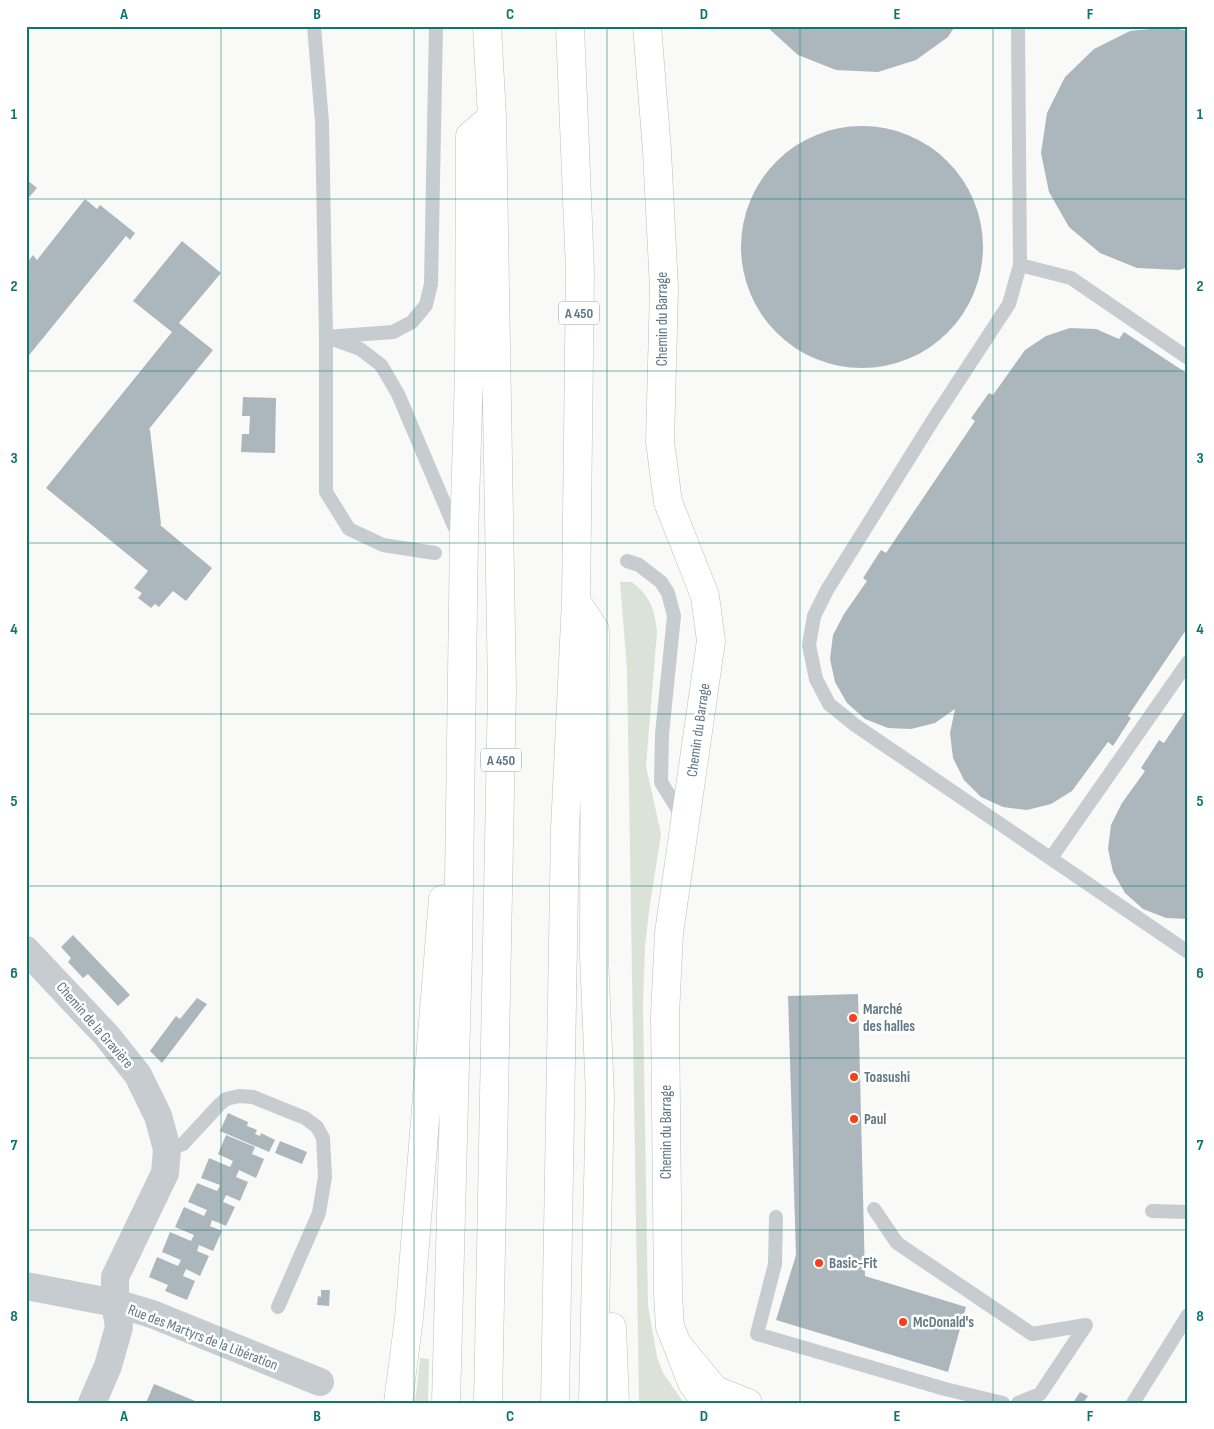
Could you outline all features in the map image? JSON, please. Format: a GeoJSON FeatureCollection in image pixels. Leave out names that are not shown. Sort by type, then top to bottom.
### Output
{"type":"FeatureCollection","features":[{"type":"Feature","properties":{"kind":"main road","name":"A 450"},"geometry":{"type":"LineString","coordinates":[[487,26],[492,117],[502,689],[488,1403]]}},
{"type":"Feature","properties":{"kind":"main road","name":"A 450"},"geometry":{"type":"LineString","coordinates":[[555,1403],[565,829],[576,601],[580,271],[570,26]]}},
{"type":"Feature","properties":{"kind":"main road","name":"Chemin du Barrage"},"geometry":{"type":"LineString","coordinates":[[647,26],[657,152],[664,288],[660,442],[668,502],[704,596],[711,641],[669,933],[665,1015],[670,1327],[677,1344],[715,1390],[748,1403]]}},
{"type":"Feature","properties":{"kind":"main road"},"geometry":{"type":"LineString","coordinates":[[446,1403],[458,950],[464,536],[469,376],[470,136],[492,117]]}},
{"type":"Feature","properties":{"kind":"main road"},"geometry":{"type":"LineString","coordinates":[[576,601],[595,630],[594,946],[615,1403]]}},
{"type":"Feature","properties":{"kind":"main road"},"geometry":{"type":"LineString","coordinates":[[398,1403],[410,1309],[440,919],[460,746]]}},
{"type":"Feature","properties":{"kind":"main road"},"geometry":{"type":"LineString","coordinates":[[594,1403],[600,1096]]}},
{"type":"Feature","properties":{"kind":"main road"},"geometry":{"type":"LineString","coordinates":[[677,1344],[692,1383],[707,1403]]}},
{"type":"Feature","properties":{"kind":"street","name":"Chemin de la Gravière"},"geometry":{"type":"LineString","coordinates":[[26,950],[107,1036],[138,1075],[158,1116],[167,1148],[165,1173],[114,1277],[115,1303],[119,1328],[108,1366],[92,1403]]}},
{"type":"Feature","properties":{"kind":"street","name":"Rue des Martyrs de la Libération"},"geometry":{"type":"LineString","coordinates":[[26,1286],[115,1303],[152,1314],[320,1382]]}},
{"type":"Feature","properties":{"kind":"lane"},"geometry":{"type":"LineString","coordinates":[[314,26],[322,122],[326,337],[326,492],[349,529],[383,545],[434,553]]}},
{"type":"Feature","properties":{"kind":"lane"},"geometry":{"type":"LineString","coordinates":[[326,337],[393,332],[412,322],[426,305],[432,275],[436,26]]}},
{"type":"Feature","properties":{"kind":"lane"},"geometry":{"type":"LineString","coordinates":[[1018,26],[1020,265],[1009,304],[928,428],[827,590],[814,616],[809,646],[816,679],[829,704],[855,725],[1188,952]]}},
{"type":"Feature","properties":{"kind":"lane"},"geometry":{"type":"LineString","coordinates":[[1020,265],[1071,278],[1188,358]]}},
{"type":"Feature","properties":{"kind":"lane"},"geometry":{"type":"LineString","coordinates":[[326,337],[360,349],[382,364],[398,394],[454,526],[464,536]]}},
{"type":"Feature","properties":{"kind":"lane"},"geometry":{"type":"LineString","coordinates":[[626,561],[639,565],[661,582],[668,593],[674,616],[662,734],[661,782],[685,822]]}},
{"type":"Feature","properties":{"kind":"lane"},"geometry":{"type":"LineString","coordinates":[[1051,858],[1188,662]]}},
{"type":"Feature","properties":{"kind":"lane"},"geometry":{"type":"LineString","coordinates":[[167,1148],[183,1144],[226,1099],[239,1096],[253,1097],[305,1118],[317,1128],[323,1138],[325,1177],[319,1213],[278,1307]]}},
{"type":"Feature","properties":{"kind":"lane"},"geometry":{"type":"LineString","coordinates":[[874,1210],[897,1243],[1032,1334],[1086,1325],[1040,1394],[1018,1403]]}},
{"type":"Feature","properties":{"kind":"lane"},"geometry":{"type":"LineString","coordinates":[[1152,1211],[1188,1212]]}},
{"type":"Feature","properties":{"kind":"lane"},"geometry":{"type":"LineString","coordinates":[[776,1217],[775,1264],[757,1334],[945,1389],[1003,1403]]}},
{"type":"Feature","properties":{"kind":"lane"},"geometry":{"type":"LineString","coordinates":[[1133,1403],[1186,1321]]}},
{"type":"Feature","properties":{"kind":"shaded area"},"geometry":{"type":"Polygon","coordinates":[[[620,582],[632,582],[647,598],[653,610],[657,632],[646,766],[661,834],[645,945],[643,1004],[648,1306],[657,1357],[663,1373],[684,1403],[639,1403],[627,668],[620,582]]]}},
{"type":"Feature","properties":{"kind":"shaded area"},"geometry":{"type":"Polygon","coordinates":[[[420,1358],[429,1359],[428,1403],[415,1403],[420,1358]]]}},
{"type":"Feature","properties":{"kind":"building"},"geometry":{"type":"Polygon","coordinates":[[[766,26],[955,26],[948,37],[916,60],[878,72],[836,70],[798,55],[766,26]]]}},
{"type":"Feature","properties":{"kind":"building"},"geometry":{"type":"Polygon","coordinates":[[[1170,27],[1188,31],[1188,267],[1179,270],[1137,268],[1100,253],[1069,227],[1049,192],[1041,153],[1047,113],[1065,77],[1094,49],[1130,31],[1170,27]]]}},
{"type":"Feature","properties":{"kind":"building"},"geometry":{"type":"Polygon","coordinates":[[[862,126],[897,131],[919,140],[939,154],[955,170],[969,190],[978,212],[983,247],[978,282],[969,304],[955,324],[939,340],[919,354],[897,363],[862,368],[827,363],[805,354],[785,340],[769,324],[755,304],[746,282],[741,247],[746,212],[755,190],[769,170],[785,154],[805,140],[827,131],[862,126]]]}},
{"type":"Feature","properties":{"kind":"building"},"geometry":{"type":"Polygon","coordinates":[[[26,179],[37,188],[26,201],[26,179]]]}},
{"type":"Feature","properties":{"kind":"building"},"geometry":{"type":"Polygon","coordinates":[[[85,199],[97,209],[100,205],[135,233],[130,240],[126,236],[26,359],[26,264],[33,255],[37,260],[85,199]]]}},
{"type":"Feature","properties":{"kind":"building"},"geometry":{"type":"Polygon","coordinates":[[[182,241],[221,273],[179,323],[213,350],[149,429],[160,525],[212,568],[186,601],[173,591],[159,607],[155,604],[151,608],[138,598],[142,593],[134,588],[148,571],[46,488],[172,332],[133,301],[182,241]]]}},
{"type":"Feature","properties":{"kind":"building"},"geometry":{"type":"Polygon","coordinates":[[[1070,328],[1096,329],[1119,339],[1124,332],[1188,374],[1188,627],[1128,716],[1131,718],[1113,746],[1108,742],[1072,791],[1051,804],[1027,810],[1003,807],[981,797],[964,780],[953,758],[950,733],[955,709],[935,723],[911,729],[888,728],[865,719],[847,703],[835,682],[830,659],[833,635],[844,614],[867,581],[863,578],[881,550],[886,553],[975,421],[971,418],[989,393],[993,395],[1025,350],[1046,336],[1070,328]]]}},
{"type":"Feature","properties":{"kind":"building"},"geometry":{"type":"Polygon","coordinates":[[[243,397],[276,398],[275,453],[241,452],[242,434],[249,434],[250,416],[242,416],[243,397]]]}},
{"type":"Feature","properties":{"kind":"building"},"geometry":{"type":"Polygon","coordinates":[[[1188,707],[1188,919],[1166,918],[1143,909],[1125,893],[1113,872],[1108,849],[1111,825],[1122,803],[1145,771],[1141,768],[1159,740],[1164,743],[1188,707]]]}},
{"type":"Feature","properties":{"kind":"building"},"geometry":{"type":"Polygon","coordinates":[[[73,935],[130,995],[118,1006],[88,974],[83,978],[68,962],[71,958],[61,947],[73,935]]]}},
{"type":"Feature","properties":{"kind":"building"},"geometry":{"type":"Polygon","coordinates":[[[858,994],[865,1276],[966,1307],[948,1372],[776,1320],[796,1255],[788,996],[858,994]]]}},
{"type":"Feature","properties":{"kind":"building"},"geometry":{"type":"Polygon","coordinates":[[[197,998],[207,1004],[162,1063],[150,1051],[176,1016],[180,1019],[197,998]]]}},
{"type":"Feature","properties":{"kind":"building"},"geometry":{"type":"Polygon","coordinates":[[[228,1113],[248,1122],[247,1126],[257,1130],[255,1134],[260,1136],[261,1133],[275,1140],[269,1152],[220,1131],[228,1113]]]}},
{"type":"Feature","properties":{"kind":"building"},"geometry":{"type":"Polygon","coordinates":[[[226,1135],[255,1147],[252,1154],[264,1159],[256,1178],[239,1170],[236,1177],[248,1182],[240,1201],[226,1195],[223,1202],[235,1207],[226,1226],[212,1220],[210,1226],[222,1231],[213,1251],[199,1245],[197,1251],[209,1256],[200,1276],[186,1269],[183,1276],[195,1281],[187,1300],[165,1291],[168,1285],[149,1277],[157,1257],[178,1266],[181,1260],[162,1252],[170,1232],[191,1241],[194,1235],[175,1227],[184,1207],[204,1216],[207,1210],[188,1202],[197,1183],[217,1191],[220,1185],[201,1178],[209,1158],[230,1167],[233,1161],[218,1154],[226,1135]]]}},
{"type":"Feature","properties":{"kind":"building"},"geometry":{"type":"Polygon","coordinates":[[[280,1141],[307,1152],[302,1164],[275,1153],[280,1141]]]}},
{"type":"Feature","properties":{"kind":"building"},"geometry":{"type":"Polygon","coordinates":[[[321,1290],[330,1290],[329,1306],[317,1305],[318,1296],[321,1297],[321,1290]]]}},
{"type":"Feature","properties":{"kind":"building"},"geometry":{"type":"Polygon","coordinates":[[[154,1384],[200,1403],[146,1403],[154,1384]]]}},
{"type":"Feature","properties":{"kind":"building"},"geometry":{"type":"Polygon","coordinates":[[[1080,1392],[1088,1396],[1083,1403],[1073,1403],[1080,1392]]]}},
{"type":"Feature","properties":{"kind":"place","name":"Marché des halles"},"geometry":{"type":"Point","coordinates":[853,1018]}},
{"type":"Feature","properties":{"kind":"place","name":"Toasushi"},"geometry":{"type":"Point","coordinates":[854,1077]}},
{"type":"Feature","properties":{"kind":"place","name":"Paul"},"geometry":{"type":"Point","coordinates":[854,1119]}},
{"type":"Feature","properties":{"kind":"place","name":"Basic-Fit"},"geometry":{"type":"Point","coordinates":[819,1263]}},
{"type":"Feature","properties":{"kind":"place","name":"McDonald's"},"geometry":{"type":"Point","coordinates":[903,1322]}}]}
